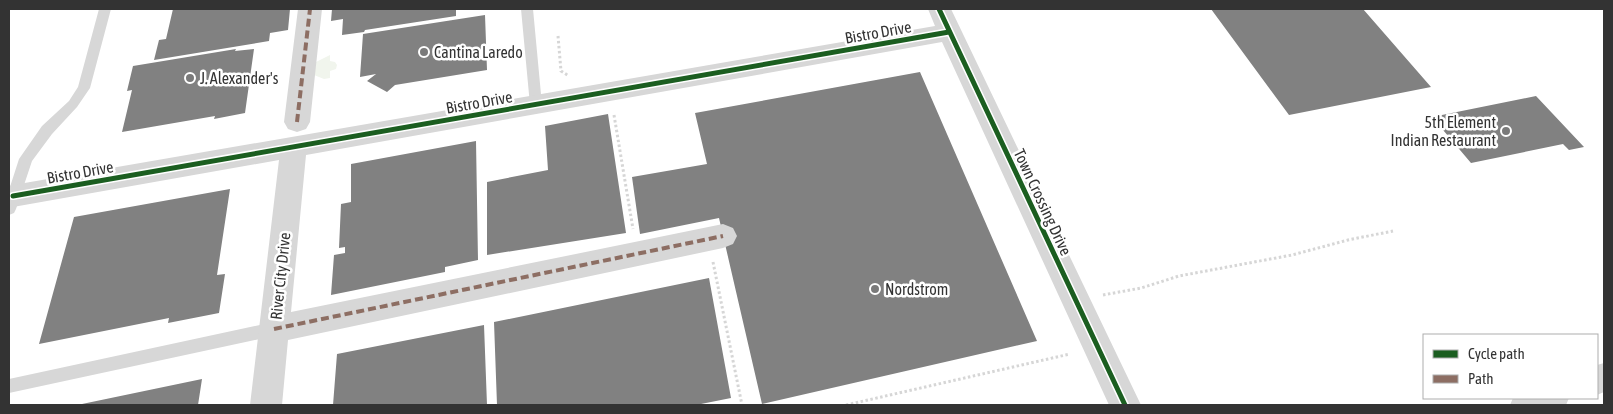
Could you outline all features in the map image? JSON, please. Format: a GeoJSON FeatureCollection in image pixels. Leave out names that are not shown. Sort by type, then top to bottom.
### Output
{"type":"FeatureCollection","features":[{"type":"Feature","properties":{"kind":"street","name":"River City Drive"},"geometry":{"type":"LineString","coordinates":[[266,405],[310,9]]}},
{"type":"Feature","properties":{"kind":"street","name":"Bistro Drive"},"geometry":{"type":"LineString","coordinates":[[11,202],[296,134],[536,105],[944,20]]}},
{"type":"Feature","properties":{"kind":"street","name":"Town Crossing Drive"},"geometry":{"type":"LineString","coordinates":[[944,20],[1125,405]]}},
{"type":"Feature","properties":{"kind":"street"},"geometry":{"type":"LineString","coordinates":[[274,329],[716,238]]}},
{"type":"Feature","properties":{"kind":"street"},"geometry":{"type":"LineString","coordinates":[[1526,405],[1549,399]]}},
{"type":"Feature","properties":{"kind":"lane"},"geometry":{"type":"LineString","coordinates":[[11,202],[26,159],[47,130],[73,104],[84,88],[105,9]]}},
{"type":"Feature","properties":{"kind":"lane"},"geometry":{"type":"LineString","coordinates":[[527,9],[536,105]]}},
{"type":"Feature","properties":{"kind":"lane"},"geometry":{"type":"LineString","coordinates":[[9,386],[274,329]]}},
{"type":"Feature","properties":{"kind":"path"},"geometry":{"type":"LineString","coordinates":[[558,36],[562,71],[574,79]]}},
{"type":"Feature","properties":{"kind":"path"},"geometry":{"type":"LineString","coordinates":[[613,108],[637,255]]}},
{"type":"Feature","properties":{"kind":"path"},"geometry":{"type":"LineString","coordinates":[[1095,296],[1142,288],[1179,276],[1292,255],[1348,240],[1393,231]]}},
{"type":"Feature","properties":{"kind":"path"},"geometry":{"type":"LineString","coordinates":[[716,238],[722,310],[742,405]]}},
{"type":"Feature","properties":{"kind":"path"},"geometry":{"type":"LineString","coordinates":[[1066,346],[1072,362]]}},
{"type":"Feature","properties":{"kind":"path"},"geometry":{"type":"LineString","coordinates":[[846,405],[1070,354]]}},
{"type":"Feature","properties":{"kind":"shaded area"},"geometry":{"type":"Polygon","coordinates":[[[330,55],[330,61],[335,62],[337,65],[336,69],[330,71],[330,78],[324,79],[314,75],[316,62],[330,55]]]}},
{"type":"Feature","properties":{"kind":"building"},"geometry":{"type":"Polygon","coordinates":[[[173,9],[290,9],[288,30],[270,33],[269,41],[154,60],[159,40],[166,39],[173,9]]]}},
{"type":"Feature","properties":{"kind":"building"},"geometry":{"type":"Polygon","coordinates":[[[332,9],[456,9],[456,16],[342,35],[343,19],[331,21],[332,9]]]}},
{"type":"Feature","properties":{"kind":"building"},"geometry":{"type":"Polygon","coordinates":[[[1211,9],[1363,9],[1431,87],[1289,115],[1211,9]]]}},
{"type":"Feature","properties":{"kind":"building","name":"Cantina Laredo"},"geometry":{"type":"Polygon","coordinates":[[[485,15],[487,70],[395,85],[387,92],[367,81],[376,74],[360,77],[363,34],[485,15]]]}},
{"type":"Feature","properties":{"kind":"building","name":"J. Alexander's"},"geometry":{"type":"Polygon","coordinates":[[[236,49],[235,51],[254,49],[245,113],[214,119],[215,116],[122,132],[132,90],[127,91],[133,66],[236,49]]]}},
{"type":"Feature","properties":{"kind":"building","name":"Nordstrom"},"geometry":{"type":"Polygon","coordinates":[[[920,72],[1037,341],[762,404],[719,218],[640,234],[632,177],[707,164],[695,113],[920,72]]]}},
{"type":"Feature","properties":{"kind":"building","name":"5th Element Indian Restaurant"},"geometry":{"type":"Polygon","coordinates":[[[1536,96],[1584,147],[1569,150],[1563,144],[1471,163],[1432,117],[1536,96]]]}},
{"type":"Feature","properties":{"kind":"building"},"geometry":{"type":"Polygon","coordinates":[[[608,114],[626,233],[487,255],[487,182],[548,170],[545,126],[608,114]]]}},
{"type":"Feature","properties":{"kind":"building"},"geometry":{"type":"Polygon","coordinates":[[[476,141],[478,260],[445,267],[445,272],[331,295],[334,255],[345,253],[345,247],[339,248],[341,204],[351,202],[351,164],[476,141]]]}},
{"type":"Feature","properties":{"kind":"building"},"geometry":{"type":"Polygon","coordinates":[[[230,189],[217,275],[225,274],[219,313],[168,323],[169,318],[39,344],[74,217],[230,189]]]}},
{"type":"Feature","properties":{"kind":"building"},"geometry":{"type":"Polygon","coordinates":[[[709,278],[731,398],[696,405],[497,405],[494,322],[709,278]]]}},
{"type":"Feature","properties":{"kind":"building"},"geometry":{"type":"Polygon","coordinates":[[[484,325],[487,405],[333,405],[337,354],[484,325]]]}},
{"type":"Feature","properties":{"kind":"building"},"geometry":{"type":"Polygon","coordinates":[[[202,379],[198,405],[82,405],[82,404],[202,379]]]}},
{"type":"Feature","properties":{"kind":"marked path"},"geometry":{"type":"LineString","coordinates":[[297,122],[310,9]]}},
{"type":"Feature","properties":{"kind":"marked path"},"geometry":{"type":"LineString","coordinates":[[274,329],[723,236]]}},
{"type":"Feature","properties":{"kind":"cycle path"},"geometry":{"type":"LineString","coordinates":[[939,9],[1125,405]]}},
{"type":"Feature","properties":{"kind":"cycle path"},"geometry":{"type":"LineString","coordinates":[[13,196],[949,32]]}},
{"type":"Feature","properties":{"kind":"place","name":"Cantina Laredo"},"geometry":{"type":"Point","coordinates":[424,52]}},
{"type":"Feature","properties":{"kind":"place","name":"J. Alexander's"},"geometry":{"type":"Point","coordinates":[190,78]}},
{"type":"Feature","properties":{"kind":"place","name":"5th Element Indian Restaurant"},"geometry":{"type":"Point","coordinates":[1506,131]}},
{"type":"Feature","properties":{"kind":"place","name":"Nordstrom"},"geometry":{"type":"Point","coordinates":[875,289]}}]}
